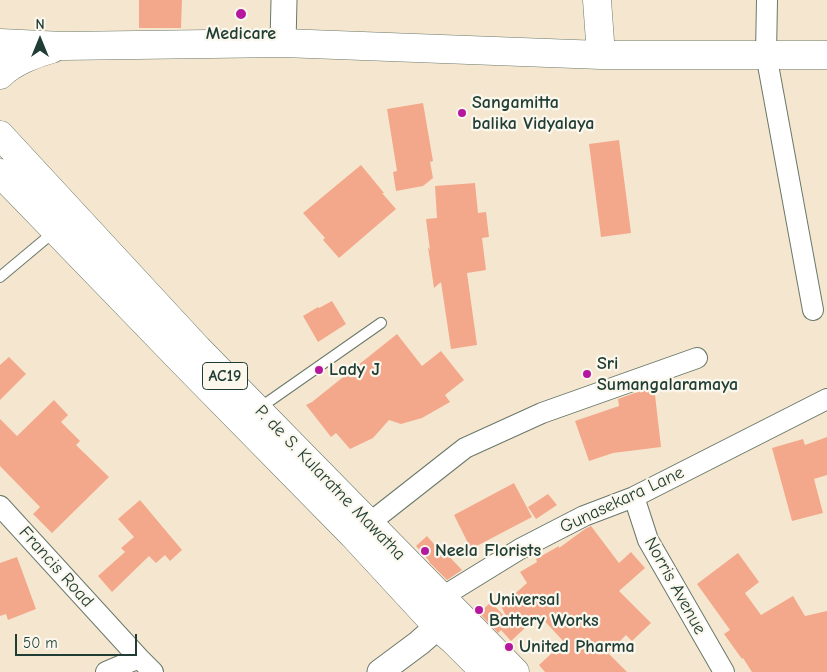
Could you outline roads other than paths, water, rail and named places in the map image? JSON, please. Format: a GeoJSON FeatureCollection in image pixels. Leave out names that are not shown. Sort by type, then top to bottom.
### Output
{"type":"FeatureCollection","features":[{"type":"Feature","properties":{"kind":"main road"},"geometry":{"type":"LineString","coordinates":[[597,0],[601,55]]}},
{"type":"Feature","properties":{"kind":"main road"},"geometry":{"type":"LineString","coordinates":[[0,43],[63,46],[283,42],[601,55],[827,55]]}},
{"type":"Feature","properties":{"kind":"main road"},"geometry":{"type":"LineString","coordinates":[[0,75],[6,69],[41,52],[63,46]]}},
{"type":"Feature","properties":{"kind":"main road","name":"P. de S. Kularatne Mawatha"},"geometry":{"type":"LineString","coordinates":[[0,135],[198,349],[258,409],[361,529],[440,612]]}},
{"type":"Feature","properties":{"kind":"main road","name":"P. de S. Kularatne Mawatha"},"geometry":{"type":"LineString","coordinates":[[0,173],[177,356],[361,529]]}},
{"type":"Feature","properties":{"kind":"main road","name":"AC19"},"geometry":{"type":"LineString","coordinates":[[440,612],[454,641],[485,672]]}},
{"type":"Feature","properties":{"kind":"main road","name":"AC19"},"geometry":{"type":"LineString","coordinates":[[440,612],[515,672]]}},
{"type":"Feature","properties":{"kind":"street"},"geometry":{"type":"LineString","coordinates":[[283,42],[284,0]]}},
{"type":"Feature","properties":{"kind":"street"},"geometry":{"type":"LineString","coordinates":[[768,0],[766,54],[813,310]]}},
{"type":"Feature","properties":{"kind":"street"},"geometry":{"type":"LineString","coordinates":[[361,529],[465,448],[542,413],[697,358]]}},
{"type":"Feature","properties":{"kind":"street","name":"Gunasekara Lane"},"geometry":{"type":"LineString","coordinates":[[440,612],[520,549],[584,516],[634,496],[827,399]]}},
{"type":"Feature","properties":{"kind":"street","name":"Norris Avenue"},"geometry":{"type":"LineString","coordinates":[[634,496],[648,540],[724,672]]}},
{"type":"Feature","properties":{"kind":"street","name":"Francis Road"},"geometry":{"type":"LineString","coordinates":[[0,506],[154,672]]}},
{"type":"Feature","properties":{"kind":"street"},"geometry":{"type":"LineString","coordinates":[[380,672],[419,643],[440,612]]}},
{"type":"Feature","properties":{"kind":"street"},"geometry":{"type":"LineString","coordinates":[[106,672],[139,658]]}},
{"type":"Feature","properties":{"kind":"lane"},"geometry":{"type":"LineString","coordinates":[[0,277],[56,231]]}},
{"type":"Feature","properties":{"kind":"lane"},"geometry":{"type":"LineString","coordinates":[[258,409],[380,323]]}},
{"type":"Feature","properties":{"kind":"place","name":"Medicare"},"geometry":{"type":"Point","coordinates":[241,14]}},
{"type":"Feature","properties":{"kind":"place","name":"Sangamitta balika Vidyalaya"},"geometry":{"type":"Point","coordinates":[462,113]}},
{"type":"Feature","properties":{"kind":"place","name":"Lady J"},"geometry":{"type":"Point","coordinates":[319,370]}},
{"type":"Feature","properties":{"kind":"place","name":"Sri Sumangalaramaya"},"geometry":{"type":"Point","coordinates":[587,374]}},
{"type":"Feature","properties":{"kind":"place","name":"Neela Florists"},"geometry":{"type":"Point","coordinates":[425,551]}},
{"type":"Feature","properties":{"kind":"place","name":"Universal Battery Works"},"geometry":{"type":"Point","coordinates":[479,610]}},
{"type":"Feature","properties":{"kind":"place","name":"United Pharma"},"geometry":{"type":"Point","coordinates":[509,647]}}]}
